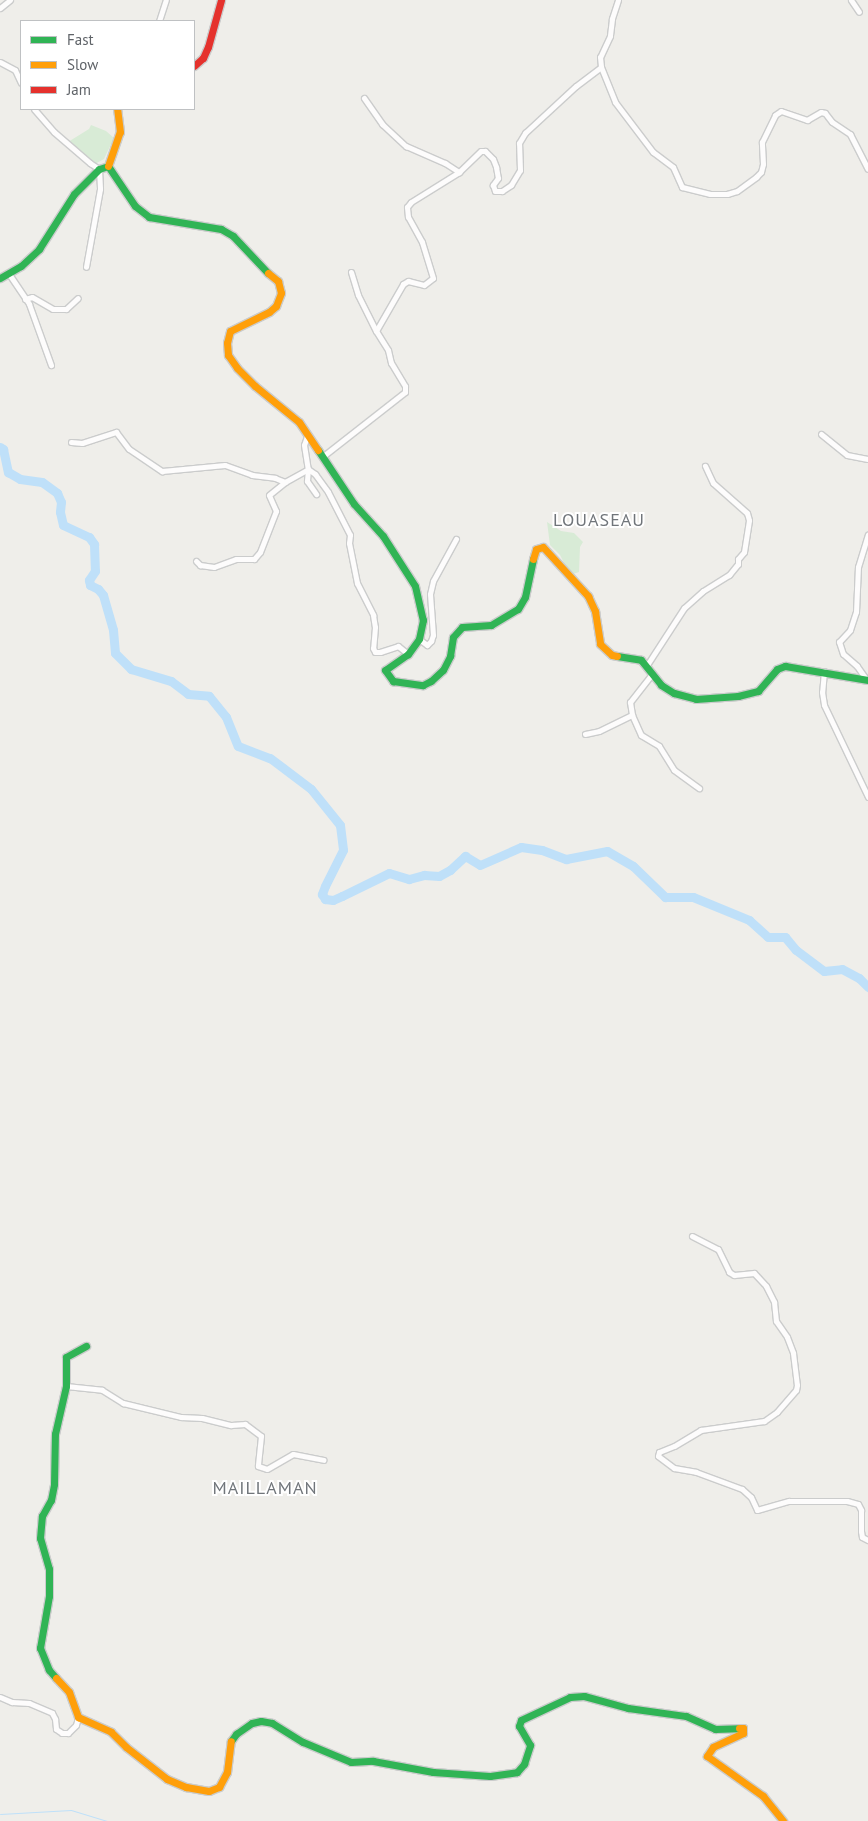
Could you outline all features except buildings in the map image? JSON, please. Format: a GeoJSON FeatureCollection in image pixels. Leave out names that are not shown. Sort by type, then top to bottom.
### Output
{"type":"FeatureCollection","features":[{"type":"Feature","properties":{"kind":"street"},"geometry":{"type":"LineString","coordinates":[[0,8],[10,0]]}},
{"type":"Feature","properties":{"kind":"street"},"geometry":{"type":"LineString","coordinates":[[159,20],[166,0]]}},
{"type":"Feature","properties":{"kind":"street"},"geometry":{"type":"LineString","coordinates":[[195,65],[203,58],[208,47],[221,0]]}},
{"type":"Feature","properties":{"kind":"street"},"geometry":{"type":"LineString","coordinates":[[618,0],[612,19],[609,41],[600,57],[601,67],[615,102],[653,152],[674,167],[680,185],[710,194],[733,193],[759,175],[763,164],[762,142],[775,115],[781,111],[807,120],[820,112],[826,113],[832,122],[850,134],[868,169]]}},
{"type":"Feature","properties":{"kind":"street"},"geometry":{"type":"LineString","coordinates":[[852,0],[860,12]]}},
{"type":"Feature","properties":{"kind":"street"},"geometry":{"type":"LineString","coordinates":[[0,62],[15,70],[20,81]]}},
{"type":"Feature","properties":{"kind":"street"},"geometry":{"type":"LineString","coordinates":[[376,331],[403,284],[408,281],[424,285],[433,278],[422,242],[408,217],[407,207],[411,202],[459,172],[481,151],[485,151],[493,159],[498,172],[494,189],[502,191],[510,185],[520,170],[519,143],[525,133],[576,86],[601,67]]}},
{"type":"Feature","properties":{"kind":"street"},"geometry":{"type":"LineString","coordinates":[[364,98],[382,124],[406,146],[445,163],[459,172]]}},
{"type":"Feature","properties":{"kind":"street"},"geometry":{"type":"LineString","coordinates":[[35,110],[54,132],[90,163],[99,168]]}},
{"type":"Feature","properties":{"kind":"street"},"geometry":{"type":"LineString","coordinates":[[108,166],[120,132],[116,110]]}},
{"type":"Feature","properties":{"kind":"street"},"geometry":{"type":"LineString","coordinates":[[0,278],[9,274],[39,249],[64,206],[99,168],[108,166]]}},
{"type":"Feature","properties":{"kind":"street"},"geometry":{"type":"LineString","coordinates":[[108,166],[140,211],[149,217],[228,232],[278,281],[281,293],[276,306],[260,317],[230,331],[227,343],[228,355],[237,368],[256,386],[294,416],[354,504],[383,536],[415,586],[423,620],[419,639],[408,654],[385,670],[388,677],[393,681],[409,685],[424,685],[431,681],[443,670],[450,656],[453,637],[462,627],[491,625],[518,609],[525,597],[531,562],[536,549],[543,547],[588,596],[595,611],[600,644],[605,650],[612,654],[641,660],[647,665],[661,685],[674,693],[696,699],[738,696],[758,691],[777,669],[786,666],[824,671],[867,680]]}},
{"type":"Feature","properties":{"kind":"street"},"geometry":{"type":"LineString","coordinates":[[86,268],[100,189],[99,168]]}},
{"type":"Feature","properties":{"kind":"street"},"geometry":{"type":"LineString","coordinates":[[322,457],[405,392],[405,386],[391,364],[388,350],[358,296],[351,272]]}},
{"type":"Feature","properties":{"kind":"street"},"geometry":{"type":"LineString","coordinates":[[9,274],[26,298],[51,365]]}},
{"type":"Feature","properties":{"kind":"street"},"geometry":{"type":"LineString","coordinates":[[26,298],[32,297],[53,308],[66,310],[78,298]]}},
{"type":"Feature","properties":{"kind":"street"},"geometry":{"type":"LineString","coordinates":[[72,442],[82,442],[116,432],[130,449],[162,471],[225,466],[252,475],[275,478],[285,482]]}},
{"type":"Feature","properties":{"kind":"street"},"geometry":{"type":"LineString","coordinates":[[821,434],[847,455],[868,459]]}},
{"type":"Feature","properties":{"kind":"street"},"geometry":{"type":"LineString","coordinates":[[308,436],[304,446],[308,469],[307,481],[316,494]]}},
{"type":"Feature","properties":{"kind":"street"},"geometry":{"type":"LineString","coordinates":[[647,665],[659,650],[684,608],[703,591],[729,575],[738,564],[738,559],[744,552],[749,520],[748,513],[712,483],[705,466]]}},
{"type":"Feature","properties":{"kind":"street"},"geometry":{"type":"LineString","coordinates":[[196,561],[200,565],[214,567],[236,559],[254,559],[260,552],[276,511],[269,495],[285,482],[308,469]]}},
{"type":"Feature","properties":{"kind":"street"},"geometry":{"type":"LineString","coordinates":[[308,469],[315,474],[328,492],[350,535],[349,543],[357,583],[373,615],[375,627],[372,648],[375,652],[380,652],[398,646],[408,654]]}},
{"type":"Feature","properties":{"kind":"street"},"geometry":{"type":"LineString","coordinates":[[867,680],[857,666],[843,654],[839,642],[850,630],[856,612],[858,567],[868,534]]}},
{"type":"Feature","properties":{"kind":"street"},"geometry":{"type":"LineString","coordinates":[[419,639],[427,644],[431,641],[433,635],[430,594],[433,581],[456,539]]}},
{"type":"Feature","properties":{"kind":"street"},"geometry":{"type":"LineString","coordinates":[[824,671],[822,692],[824,705],[868,797]]}},
{"type":"Feature","properties":{"kind":"street"},"geometry":{"type":"LineString","coordinates":[[652,674],[630,702],[632,715],[641,735],[659,746],[674,770],[699,788]]}},
{"type":"Feature","properties":{"kind":"street"},"geometry":{"type":"LineString","coordinates":[[585,734],[599,731],[632,715]]}},
{"type":"Feature","properties":{"kind":"street"},"geometry":{"type":"LineString","coordinates":[[692,1236],[718,1249],[729,1272],[734,1275],[754,1273],[766,1286],[774,1302],[776,1322],[787,1337],[793,1353],[797,1385],[796,1390],[777,1412],[764,1421],[701,1430],[674,1446],[659,1452],[658,1456],[674,1468],[696,1472],[742,1489],[750,1497],[757,1510],[789,1500],[847,1501],[858,1504],[861,1510],[862,1537],[868,1540]]}},
{"type":"Feature","properties":{"kind":"street"},"geometry":{"type":"LineString","coordinates":[[0,1697],[12,1702],[29,1703],[52,1713],[56,1729],[62,1733],[68,1732],[76,1726],[78,1716],[69,1692],[49,1670],[40,1648],[49,1596],[49,1569],[40,1538],[42,1516],[51,1500],[54,1484],[55,1434],[66,1386],[66,1357],[86,1346]]}},
{"type":"Feature","properties":{"kind":"street"},"geometry":{"type":"LineString","coordinates":[[66,1386],[102,1390],[123,1403],[181,1417],[202,1418],[231,1425],[245,1424],[261,1436],[258,1466],[267,1469],[294,1454],[323,1460]]}},
{"type":"Feature","properties":{"kind":"street"},"geometry":{"type":"LineString","coordinates":[[78,1716],[111,1732],[167,1779],[186,1787],[208,1791],[219,1788],[227,1772],[231,1741],[236,1734],[252,1722],[261,1721],[272,1723],[303,1742],[351,1762],[373,1761],[433,1772],[490,1776],[517,1772],[524,1764],[530,1745],[519,1726],[520,1720],[570,1697],[584,1696],[628,1708],[686,1716],[715,1729],[743,1728],[743,1733],[713,1747],[707,1756],[763,1796],[784,1821]]}},
{"type":"Feature","properties":{"kind":"green space"},"geometry":{"type":"Polygon","coordinates":[[[91,125],[106,131],[114,138],[104,159],[93,165],[68,142],[89,129],[91,125]]]}},
{"type":"Feature","properties":{"kind":"green space"},"geometry":{"type":"Polygon","coordinates":[[[547,522],[561,531],[574,533],[583,542],[580,547],[579,572],[573,574],[568,571],[560,555],[550,545],[547,522]]]}},
{"type":"Feature","properties":{"kind":"waterway"},"geometry":{"type":"LineString","coordinates":[[0,447],[3,449],[8,472],[20,479],[42,482],[57,493],[61,502],[60,512],[63,525],[89,537],[94,544],[95,571],[89,580],[90,585],[98,589],[103,595],[113,630],[115,653],[131,669],[171,681],[188,694],[209,696],[226,717],[238,746],[270,758],[311,789],[340,825],[343,850],[322,894],[325,899],[333,900],[389,873],[409,879],[424,875],[439,876],[450,870],[465,856],[480,865],[521,847],[542,850],[566,859],[607,851],[633,866],[665,897],[693,897],[749,920],[768,937],[785,937],[796,950],[824,971],[842,969],[859,978],[868,987]]}},
{"type":"Feature","properties":{"kind":"waterway"},"geometry":{"type":"LineString","coordinates":[[0,1814],[71,1810],[107,1821]]}},
{"type":"Feature","properties":{"kind":"traffic: fast"},"geometry":{"type":"LineString","coordinates":[[0,278],[21,266],[39,249],[74,194],[99,169],[108,166],[135,206],[149,217],[221,229],[233,236],[268,273]]}},
{"type":"Feature","properties":{"kind":"traffic: fast"},"geometry":{"type":"LineString","coordinates":[[318,450],[354,504],[383,536],[415,586],[423,620],[419,639],[408,654],[385,670],[393,681],[423,685],[431,681],[443,670],[450,656],[453,637],[462,627],[491,625],[518,609],[525,597],[533,559]]}},
{"type":"Feature","properties":{"kind":"traffic: fast"},"geometry":{"type":"LineString","coordinates":[[617,656],[641,660],[661,685],[674,693],[696,699],[738,696],[758,691],[777,669],[785,666],[868,680]]}},
{"type":"Feature","properties":{"kind":"traffic: fast"},"geometry":{"type":"LineString","coordinates":[[56,1678],[49,1670],[40,1648],[49,1596],[49,1569],[40,1538],[42,1516],[51,1500],[54,1484],[55,1434],[66,1386],[66,1357],[86,1346]]}},
{"type":"Feature","properties":{"kind":"traffic: fast"},"geometry":{"type":"LineString","coordinates":[[231,1741],[236,1734],[252,1723],[261,1721],[272,1723],[303,1742],[351,1762],[373,1761],[433,1772],[490,1776],[517,1772],[524,1764],[530,1745],[519,1726],[521,1720],[570,1697],[584,1696],[628,1708],[686,1716],[715,1729],[739,1728]]}},
{"type":"Feature","properties":{"kind":"traffic: slow"},"geometry":{"type":"LineString","coordinates":[[108,166],[120,132],[117,110]]}},
{"type":"Feature","properties":{"kind":"traffic: slow"},"geometry":{"type":"LineString","coordinates":[[268,273],[278,281],[281,293],[276,306],[269,312],[230,331],[227,343],[228,355],[237,368],[255,386],[299,422],[318,450]]}},
{"type":"Feature","properties":{"kind":"traffic: slow"},"geometry":{"type":"LineString","coordinates":[[533,559],[536,549],[543,547],[588,596],[595,611],[600,644],[612,655],[617,656]]}},
{"type":"Feature","properties":{"kind":"traffic: slow"},"geometry":{"type":"LineString","coordinates":[[56,1678],[69,1692],[78,1717],[111,1732],[126,1747],[167,1779],[186,1787],[209,1791],[219,1787],[227,1772],[231,1741]]}},
{"type":"Feature","properties":{"kind":"traffic: slow"},"geometry":{"type":"LineString","coordinates":[[739,1728],[743,1728],[743,1733],[713,1747],[707,1756],[763,1796],[783,1821]]}},
{"type":"Feature","properties":{"kind":"traffic: jam"},"geometry":{"type":"LineString","coordinates":[[195,65],[203,58],[208,47],[221,0]]}},
{"type":"Feature","properties":{"kind":"district","name":"LOUASEAU"},"geometry":{"type":"Point","coordinates":[599,520]}},
{"type":"Feature","properties":{"kind":"district","name":"MAILLAMAN"},"geometry":{"type":"Point","coordinates":[265,1488]}}]}
